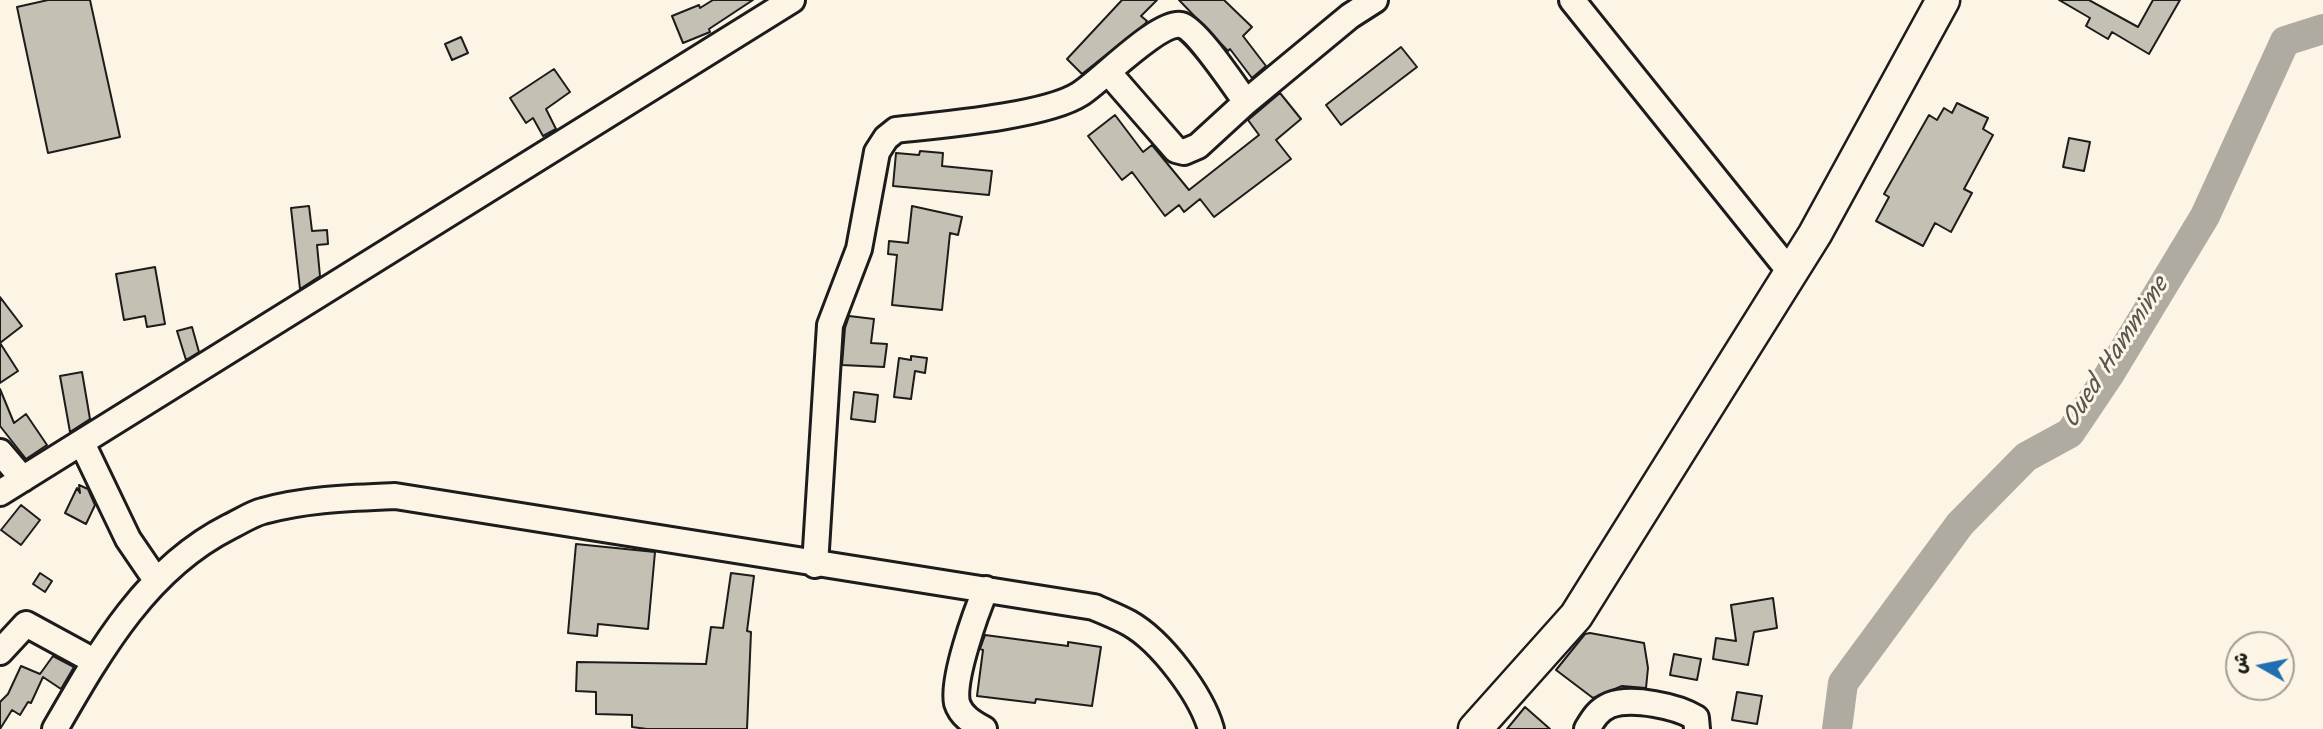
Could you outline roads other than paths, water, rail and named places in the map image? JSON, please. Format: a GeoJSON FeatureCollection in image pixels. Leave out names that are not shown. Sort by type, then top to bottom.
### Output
{"type":"FeatureCollection","features":[{"type":"Feature","properties":{"kind":"main road"},"geometry":{"type":"LineString","coordinates":[[1475,729],[1576,616],[1791,273],[1942,0]]}},
{"type":"Feature","properties":{"kind":"street"},"geometry":{"type":"LineString","coordinates":[[0,493],[792,0]]}},
{"type":"Feature","properties":{"kind":"street"},"geometry":{"type":"LineString","coordinates":[[1108,72],[1177,150],[1184,152],[1198,146],[1246,102],[1350,16],[1375,0]]}},
{"type":"Feature","properties":{"kind":"street"},"geometry":{"type":"LineString","coordinates":[[1572,0],[1791,273]]}},
{"type":"Feature","properties":{"kind":"street"},"geometry":{"type":"LineString","coordinates":[[815,565],[830,325],[859,249],[877,152],[886,138],[896,130],[1053,106],[1079,95],[1158,32],[1182,25],[1190,29],[1246,102]]}},
{"type":"Feature","properties":{"kind":"street"},"geometry":{"type":"LineString","coordinates":[[82,443],[128,539],[156,580]]}},
{"type":"Feature","properties":{"kind":"street"},"geometry":{"type":"LineString","coordinates":[[0,452],[23,479]]}},
{"type":"Feature","properties":{"kind":"street"},"geometry":{"type":"LineString","coordinates":[[55,729],[94,661],[156,580],[209,537],[261,512],[318,500],[395,496],[815,565],[1094,607],[1131,624],[1174,663],[1207,715],[1211,729]]}},
{"type":"Feature","properties":{"kind":"street"},"geometry":{"type":"LineString","coordinates":[[984,729],[967,720],[957,704],[957,684],[976,612],[986,589]]}},
{"type":"Feature","properties":{"kind":"street"},"geometry":{"type":"LineString","coordinates":[[0,652],[26,624],[94,661]]}},
{"type":"Feature","properties":{"kind":"street"},"geometry":{"type":"LineString","coordinates":[[1587,729],[1596,714],[1611,705],[1657,704],[1683,710],[1696,718],[1697,729]]}},
{"type":"Feature","properties":{"kind":"waterway","name":"Oued Hammime"},"geometry":{"type":"LineString","coordinates":[[1837,729],[1843,683],[1960,524],[2026,457],[2070,433],[2109,375],[2205,216],[2285,41],[2323,29]]}}]}
